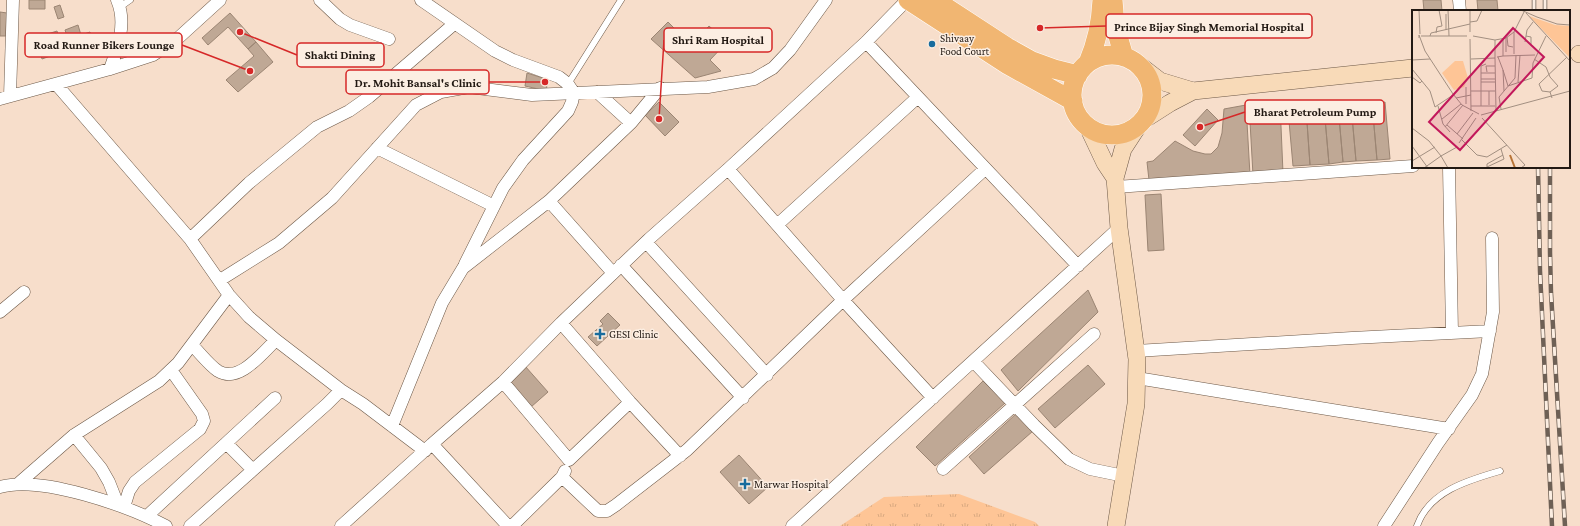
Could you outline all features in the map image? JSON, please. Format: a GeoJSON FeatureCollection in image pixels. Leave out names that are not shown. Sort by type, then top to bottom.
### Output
{"type":"FeatureCollection","features":[{"type":"Feature","properties":{"kind":"main road"},"geometry":{"type":"LineString","coordinates":[[907,0],[1008,65],[1073,101]]}},
{"type":"Feature","properties":{"kind":"main road"},"geometry":{"type":"LineString","coordinates":[[935,0],[1007,47],[1032,61],[1054,69],[1083,69],[1099,57],[1111,55],[1131,60]]}},
{"type":"Feature","properties":{"kind":"main road"},"geometry":{"type":"LineString","coordinates":[[1102,0],[1101,21],[1098,36],[1073,88],[1073,101],[1081,120],[1088,127],[1099,133],[1113,136],[1126,133],[1142,123],[1152,105],[1152,90],[1148,76],[1131,60],[1116,31],[1113,13],[1113,0]]}},
{"type":"Feature","properties":{"kind":"street"},"geometry":{"type":"LineString","coordinates":[[13,0],[5,98],[110,69],[153,55],[176,40],[220,0]]}},
{"type":"Feature","properties":{"kind":"street"},"geometry":{"type":"LineString","coordinates":[[320,0],[340,19],[350,26],[389,39]]}},
{"type":"Feature","properties":{"kind":"street"},"geometry":{"type":"LineString","coordinates":[[392,426],[442,304],[463,268],[503,188],[523,160],[568,111],[572,102],[571,88],[559,77],[513,60],[495,51],[421,0]]}},
{"type":"Feature","properties":{"kind":"street"},"geometry":{"type":"LineString","coordinates":[[220,280],[279,243],[332,198],[416,105],[441,92],[469,87],[532,95],[571,88],[596,92],[708,87],[754,79],[773,68],[790,50],[826,0]]}},
{"type":"Feature","properties":{"kind":"street"},"geometry":{"type":"LineString","coordinates":[[341,526],[428,447],[503,382],[617,269],[866,42],[907,0]]}},
{"type":"Feature","properties":{"kind":"street"},"geometry":{"type":"LineString","coordinates":[[1459,0],[1460,10]]}},
{"type":"Feature","properties":{"kind":"street"},"geometry":{"type":"LineString","coordinates":[[110,69],[120,42],[122,24],[119,4]]}},
{"type":"Feature","properties":{"kind":"street"},"geometry":{"type":"LineString","coordinates":[[190,239],[249,183],[317,127],[349,111],[369,97],[454,24]]}},
{"type":"Feature","properties":{"kind":"street"},"geometry":{"type":"LineString","coordinates":[[866,42],[1078,266]]}},
{"type":"Feature","properties":{"kind":"street"},"geometry":{"type":"LineString","coordinates":[[1131,60],[1160,81],[1193,91]]}},
{"type":"Feature","properties":{"kind":"street"},"geometry":{"type":"LineString","coordinates":[[1116,526],[1136,404],[1138,360],[1119,228],[1116,183],[1123,149],[1142,123],[1170,103],[1193,91],[1412,68]]}},
{"type":"Feature","properties":{"kind":"street"},"geometry":{"type":"LineString","coordinates":[[56,84],[190,239],[229,295],[248,317],[340,390],[363,404],[392,426],[428,447],[508,526]]}},
{"type":"Feature","properties":{"kind":"street"},"geometry":{"type":"LineString","coordinates":[[463,268],[550,201],[631,123],[660,88]]}},
{"type":"Feature","properties":{"kind":"street"},"geometry":{"type":"LineString","coordinates":[[596,92],[631,123]]}},
{"type":"Feature","properties":{"kind":"street"},"geometry":{"type":"LineString","coordinates":[[777,225],[918,97]]}},
{"type":"Feature","properties":{"kind":"street"},"geometry":{"type":"LineString","coordinates":[[1088,127],[1116,183]]}},
{"type":"Feature","properties":{"kind":"street"},"geometry":{"type":"LineString","coordinates":[[377,148],[494,206]]}},
{"type":"Feature","properties":{"kind":"street"},"geometry":{"type":"LineString","coordinates":[[1116,183],[1412,166]]}},
{"type":"Feature","properties":{"kind":"street"},"geometry":{"type":"LineString","coordinates":[[1449,168],[1452,333]]}},
{"type":"Feature","properties":{"kind":"street"},"geometry":{"type":"LineString","coordinates":[[728,169],[843,300],[933,398]]}},
{"type":"Feature","properties":{"kind":"street"},"geometry":{"type":"LineString","coordinates":[[562,477],[598,511],[607,511],[616,505],[680,456],[743,398],[843,300],[985,169]]}},
{"type":"Feature","properties":{"kind":"street"},"geometry":{"type":"LineString","coordinates":[[550,201],[743,398]]}},
{"type":"Feature","properties":{"kind":"street"},"geometry":{"type":"LineString","coordinates":[[792,526],[1119,228]]}},
{"type":"Feature","properties":{"kind":"street"},"geometry":{"type":"LineString","coordinates":[[1384,526],[1438,443],[1472,395],[1482,374],[1493,312],[1492,238]]}},
{"type":"Feature","properties":{"kind":"street"},"geometry":{"type":"LineString","coordinates":[[646,242],[767,375]]}},
{"type":"Feature","properties":{"kind":"street"},"geometry":{"type":"LineString","coordinates":[[0,312],[24,292]]}},
{"type":"Feature","properties":{"kind":"street"},"geometry":{"type":"LineString","coordinates":[[19,483],[74,435],[159,381],[178,364],[229,295]]}},
{"type":"Feature","properties":{"kind":"street"},"geometry":{"type":"LineString","coordinates":[[561,323],[630,402],[680,456]]}},
{"type":"Feature","properties":{"kind":"street"},"geometry":{"type":"LineString","coordinates":[[1136,352],[1490,331]]}},
{"type":"Feature","properties":{"kind":"street"},"geometry":{"type":"LineString","coordinates":[[943,469],[1094,334]]}},
{"type":"Feature","properties":{"kind":"street"},"geometry":{"type":"LineString","coordinates":[[192,345],[218,371],[226,375],[232,375],[244,370],[276,340]]}},
{"type":"Feature","properties":{"kind":"street"},"geometry":{"type":"LineString","coordinates":[[973,361],[1069,460],[1090,469],[1124,476]]}},
{"type":"Feature","properties":{"kind":"street"},"geometry":{"type":"LineString","coordinates":[[121,506],[135,482],[200,429],[204,421],[202,414],[170,370]]}},
{"type":"Feature","properties":{"kind":"street"},"geometry":{"type":"LineString","coordinates":[[1137,378],[1449,429]]}},
{"type":"Feature","properties":{"kind":"street"},"geometry":{"type":"LineString","coordinates":[[503,382],[569,460]]}},
{"type":"Feature","properties":{"kind":"street"},"geometry":{"type":"LineString","coordinates":[[190,526],[327,404],[340,390]]}},
{"type":"Feature","properties":{"kind":"street"},"geometry":{"type":"LineString","coordinates":[[147,516],[275,398]]}},
{"type":"Feature","properties":{"kind":"street"},"geometry":{"type":"LineString","coordinates":[[512,526],[562,477],[569,460],[630,402]]}},
{"type":"Feature","properties":{"kind":"street"},"geometry":{"type":"LineString","coordinates":[[74,435],[101,468],[121,506]]}},
{"type":"Feature","properties":{"kind":"street"},"geometry":{"type":"LineString","coordinates":[[226,443],[253,470]]}},
{"type":"Feature","properties":{"kind":"street"},"geometry":{"type":"LineString","coordinates":[[0,487],[19,483],[52,488],[103,500],[147,516],[166,526]]}},
{"type":"Feature","properties":{"kind":"lane"},"geometry":{"type":"LineString","coordinates":[[119,4],[130,0]]}},
{"type":"Feature","properties":{"kind":"lane"},"geometry":{"type":"LineString","coordinates":[[571,88],[621,0]]}},
{"type":"Feature","properties":{"kind":"lane"},"geometry":{"type":"LineString","coordinates":[[1417,526],[1419,520],[1432,503],[1454,486],[1500,471]]}},
{"type":"Feature","properties":{"kind":"green space"},"geometry":{"type":"Polygon","coordinates":[[[959,494],[1035,522],[1039,526],[840,526],[884,497],[959,494]]]}},
{"type":"Feature","properties":{"kind":"building"},"geometry":{"type":"Polygon","coordinates":[[[29,0],[45,0],[45,9],[29,9],[29,0]]]}},
{"type":"Feature","properties":{"kind":"building"},"geometry":{"type":"Polygon","coordinates":[[[1423,0],[1441,0],[1442,10],[1424,10],[1423,0]]]}},
{"type":"Feature","properties":{"kind":"building"},"geometry":{"type":"Polygon","coordinates":[[[1477,0],[1497,0],[1498,10],[1478,10],[1477,0]]]}},
{"type":"Feature","properties":{"kind":"building"},"geometry":{"type":"Polygon","coordinates":[[[60,5],[64,17],[58,19],[54,7],[60,5]]]}},
{"type":"Feature","properties":{"kind":"building"},"geometry":{"type":"Polygon","coordinates":[[[0,12],[7,13],[6,36],[0,36],[0,12]]]}},
{"type":"Feature","properties":{"kind":"building"},"geometry":{"type":"Polygon","coordinates":[[[230,13],[256,42],[248,49],[228,27],[208,45],[202,38],[230,13]]]}},
{"type":"Feature","properties":{"kind":"building"},"geometry":{"type":"Polygon","coordinates":[[[668,22],[683,37],[689,30],[697,39],[709,26],[727,42],[710,60],[721,71],[695,78],[651,39],[668,22]]]}},
{"type":"Feature","properties":{"kind":"building"},"geometry":{"type":"Polygon","coordinates":[[[78,25],[81,35],[90,32],[93,41],[71,48],[65,30],[78,25]]]}},
{"type":"Feature","properties":{"kind":"building"},"geometry":{"type":"Polygon","coordinates":[[[57,31],[64,51],[42,59],[35,38],[57,31]]]}},
{"type":"Feature","properties":{"kind":"building"},"geometry":{"type":"Polygon","coordinates":[[[256,42],[273,62],[238,92],[226,80],[254,56],[248,49],[256,42]]]}},
{"type":"Feature","properties":{"kind":"building"},"geometry":{"type":"Polygon","coordinates":[[[527,73],[546,79],[547,91],[525,86],[527,73]]]}},
{"type":"Feature","properties":{"kind":"building"},"geometry":{"type":"Polygon","coordinates":[[[659,102],[679,122],[665,136],[645,115],[659,102]]]}},
{"type":"Feature","properties":{"kind":"building"},"geometry":{"type":"Polygon","coordinates":[[[1385,102],[1390,159],[1377,160],[1372,103],[1385,102]]]}},
{"type":"Feature","properties":{"kind":"building"},"geometry":{"type":"Polygon","coordinates":[[[1280,103],[1283,173],[1253,175],[1249,104],[1280,103]]]}},
{"type":"Feature","properties":{"kind":"building"},"geometry":{"type":"Polygon","coordinates":[[[1372,103],[1377,160],[1356,161],[1351,105],[1372,103]]]}},
{"type":"Feature","properties":{"kind":"building"},"geometry":{"type":"Polygon","coordinates":[[[1246,105],[1250,175],[1149,180],[1147,162],[1153,161],[1175,141],[1193,151],[1211,154],[1218,147],[1222,133],[1224,109],[1246,105]]]}},
{"type":"Feature","properties":{"kind":"building"},"geometry":{"type":"Polygon","coordinates":[[[1351,105],[1356,161],[1343,162],[1338,106],[1351,105]]]}},
{"type":"Feature","properties":{"kind":"building"},"geometry":{"type":"Polygon","coordinates":[[[1338,106],[1343,162],[1329,164],[1324,107],[1338,106]]]}},
{"type":"Feature","properties":{"kind":"building"},"geometry":{"type":"Polygon","coordinates":[[[1324,107],[1329,164],[1310,165],[1306,108],[1324,107]]]}},
{"type":"Feature","properties":{"kind":"building"},"geometry":{"type":"Polygon","coordinates":[[[1306,108],[1310,165],[1293,166],[1288,110],[1306,108]]]}},
{"type":"Feature","properties":{"kind":"building"},"geometry":{"type":"Polygon","coordinates":[[[1207,109],[1218,120],[1195,146],[1183,135],[1207,109]]]}},
{"type":"Feature","properties":{"kind":"building"},"geometry":{"type":"Polygon","coordinates":[[[1161,194],[1164,250],[1148,251],[1145,195],[1161,194]]]}},
{"type":"Feature","properties":{"kind":"building"},"geometry":{"type":"Polygon","coordinates":[[[1088,290],[1098,312],[1018,391],[1001,370],[1088,290]]]}},
{"type":"Feature","properties":{"kind":"building"},"geometry":{"type":"Polygon","coordinates":[[[608,313],[620,325],[597,346],[588,337],[603,324],[600,321],[608,313]]]}},
{"type":"Feature","properties":{"kind":"building"},"geometry":{"type":"Polygon","coordinates":[[[1088,365],[1105,384],[1055,428],[1038,409],[1088,365]]]}},
{"type":"Feature","properties":{"kind":"building"},"geometry":{"type":"Polygon","coordinates":[[[525,366],[548,392],[531,407],[508,382],[525,366]]]}},
{"type":"Feature","properties":{"kind":"building"},"geometry":{"type":"Polygon","coordinates":[[[983,381],[1005,403],[935,466],[916,447],[983,381]]]}},
{"type":"Feature","properties":{"kind":"building"},"geometry":{"type":"Polygon","coordinates":[[[1017,413],[1033,431],[984,474],[969,457],[1017,413]]]}},
{"type":"Feature","properties":{"kind":"building"},"geometry":{"type":"Polygon","coordinates":[[[739,455],[768,487],[749,504],[720,472],[739,455]]]}},
{"type":"Feature","properties":{"kind":"railway"},"geometry":{"type":"LineString","coordinates":[[1534,0],[1534,10]]}},
{"type":"Feature","properties":{"kind":"railway"},"geometry":{"type":"LineString","coordinates":[[1545,0],[1545,10]]}},
{"type":"Feature","properties":{"kind":"railway"},"geometry":{"type":"LineString","coordinates":[[1538,168],[1540,271],[1552,526]]}},
{"type":"Feature","properties":{"kind":"railway"},"geometry":{"type":"LineString","coordinates":[[1550,168],[1551,293],[1565,526]]}},
{"type":"Feature","properties":{"kind":"place","name":"Prince Bijay Singh Memorial Hospital"},"geometry":{"type":"Point","coordinates":[1040,28]}},
{"type":"Feature","properties":{"kind":"place","name":"Shakti Dining"},"geometry":{"type":"Point","coordinates":[240,32]}},
{"type":"Feature","properties":{"kind":"place","name":"Shivaay Food Court"},"geometry":{"type":"Point","coordinates":[932,44]}},
{"type":"Feature","properties":{"kind":"place","name":"Road Runner Bikers Lounge"},"geometry":{"type":"Point","coordinates":[250,71]}},
{"type":"Feature","properties":{"kind":"place","name":"Dr. Mohit Bansal's Clinic"},"geometry":{"type":"Point","coordinates":[545,82]}},
{"type":"Feature","properties":{"kind":"place","name":"Shri Ram Hospital"},"geometry":{"type":"Point","coordinates":[659,119]}},
{"type":"Feature","properties":{"kind":"place","name":"Bharat Petroleum Pump"},"geometry":{"type":"Point","coordinates":[1200,127]}},
{"type":"Feature","properties":{"kind":"place","name":"GESI Clinic"},"geometry":{"type":"Point","coordinates":[600,334]}},
{"type":"Feature","properties":{"kind":"place","name":"Marwar Hospital"},"geometry":{"type":"Point","coordinates":[745,484]}}]}
